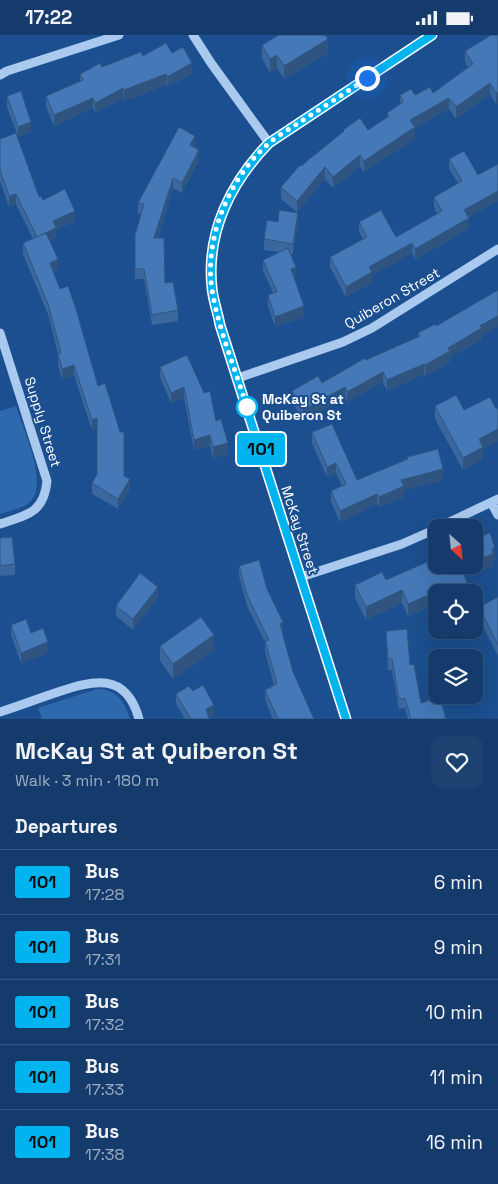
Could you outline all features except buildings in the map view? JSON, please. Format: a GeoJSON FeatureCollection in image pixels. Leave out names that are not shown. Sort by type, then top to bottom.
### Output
{"type":"FeatureCollection","features":[{"type":"Feature","properties":{"kind":"street"},"geometry":{"type":"LineString","coordinates":[[0,75],[7,71],[119,35]]}},
{"type":"Feature","properties":{"kind":"street"},"geometry":{"type":"LineString","coordinates":[[193,35],[269,143]]}},
{"type":"Feature","properties":{"kind":"street","name":"McKay Street"},"geometry":{"type":"LineString","coordinates":[[346,719],[216,307],[212,289],[210,263],[222,211],[235,184],[250,163],[269,143],[432,35]]}},
{"type":"Feature","properties":{"kind":"street","name":"Quiberon Street"},"geometry":{"type":"LineString","coordinates":[[238,378],[343,342],[372,328],[498,249]]}},
{"type":"Feature","properties":{"kind":"street","name":"Supply Street"},"geometry":{"type":"LineString","coordinates":[[0,333],[46,481],[45,497],[36,509],[0,524]]}},
{"type":"Feature","properties":{"kind":"street"},"geometry":{"type":"LineString","coordinates":[[457,519],[495,501],[498,515]]}},
{"type":"Feature","properties":{"kind":"street"},"geometry":{"type":"LineString","coordinates":[[301,577],[402,543],[428,532]]}},
{"type":"Feature","properties":{"kind":"street"},"geometry":{"type":"LineString","coordinates":[[0,712],[78,685],[97,681],[111,683],[132,699],[140,719]]}},
{"type":"Feature","properties":{"kind":"shaded area"},"geometry":{"type":"Polygon","coordinates":[[[16,406],[33,456],[37,483],[35,495],[29,503],[0,514],[0,411],[16,406]]]}},
{"type":"Feature","properties":{"kind":"shaded area"},"geometry":{"type":"Polygon","coordinates":[[[97,689],[115,694],[125,707],[130,719],[42,719],[38,708],[97,689]]]}},
{"type":"Feature","properties":{"kind":"bus line","name":"101"},"geometry":{"type":"LineString","coordinates":[[346,719],[220,325],[212,289],[210,263],[222,211],[235,184],[250,163],[269,143],[432,35]]}},
{"type":"Feature","properties":{"kind":"place","name":"McKay St at Quiberon St"},"geometry":{"type":"Point","coordinates":[247,407]}},
{"type":"Feature","properties":{"kind":"route"},"geometry":{"type":"LineString","coordinates":[[247,407],[249,414],[220,325],[212,289],[210,263],[222,211],[235,184],[250,163],[269,143],[367,78]]}}]}
